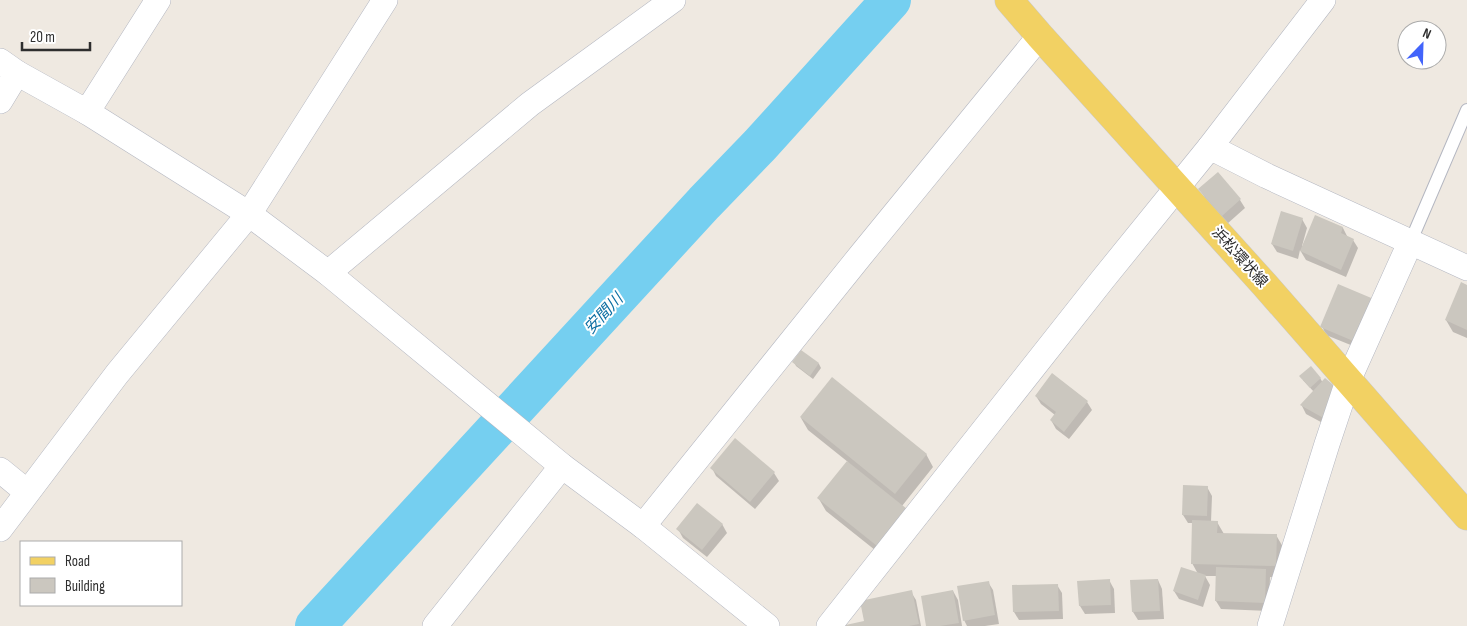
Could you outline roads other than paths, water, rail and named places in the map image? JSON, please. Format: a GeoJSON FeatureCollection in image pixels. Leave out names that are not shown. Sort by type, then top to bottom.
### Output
{"type":"FeatureCollection","features":[{"type":"Feature","properties":{"kind":"main road","name":"浜松環状線"},"geometry":{"type":"LineString","coordinates":[[1009,0],[1264,284],[1467,516]]}},
{"type":"Feature","properties":{"kind":"street"},"geometry":{"type":"LineString","coordinates":[[86,112],[158,0]]}},
{"type":"Feature","properties":{"kind":"street"},"geometry":{"type":"LineString","coordinates":[[0,529],[117,374],[249,214],[385,0]]}},
{"type":"Feature","properties":{"kind":"street"},"geometry":{"type":"LineString","coordinates":[[328,272],[530,104],[673,0]]}},
{"type":"Feature","properties":{"kind":"street"},"geometry":{"type":"LineString","coordinates":[[829,626],[1210,147],[1323,0]]}},
{"type":"Feature","properties":{"kind":"street"},"geometry":{"type":"LineString","coordinates":[[643,526],[867,247],[1040,36]]}},
{"type":"Feature","properties":{"kind":"street"},"geometry":{"type":"LineString","coordinates":[[0,102],[9,67],[86,112],[249,214],[328,272],[562,466],[643,526],[767,626]]}},
{"type":"Feature","properties":{"kind":"street"},"geometry":{"type":"LineString","coordinates":[[1210,147],[1266,176],[1467,268]]}},
{"type":"Feature","properties":{"kind":"street"},"geometry":{"type":"LineString","coordinates":[[1261,626],[1270,626],[1348,381],[1410,243]]}},
{"type":"Feature","properties":{"kind":"street"},"geometry":{"type":"LineString","coordinates":[[435,626],[562,466]]}},
{"type":"Feature","properties":{"kind":"street"},"geometry":{"type":"LineString","coordinates":[[0,470],[27,492]]}},
{"type":"Feature","properties":{"kind":"lane"},"geometry":{"type":"LineString","coordinates":[[1410,243],[1467,110]]}},
{"type":"Feature","properties":{"kind":"waterway","name":"安間川"},"geometry":{"type":"LineString","coordinates":[[315,626],[704,203],[760,145],[891,0]]}}]}
